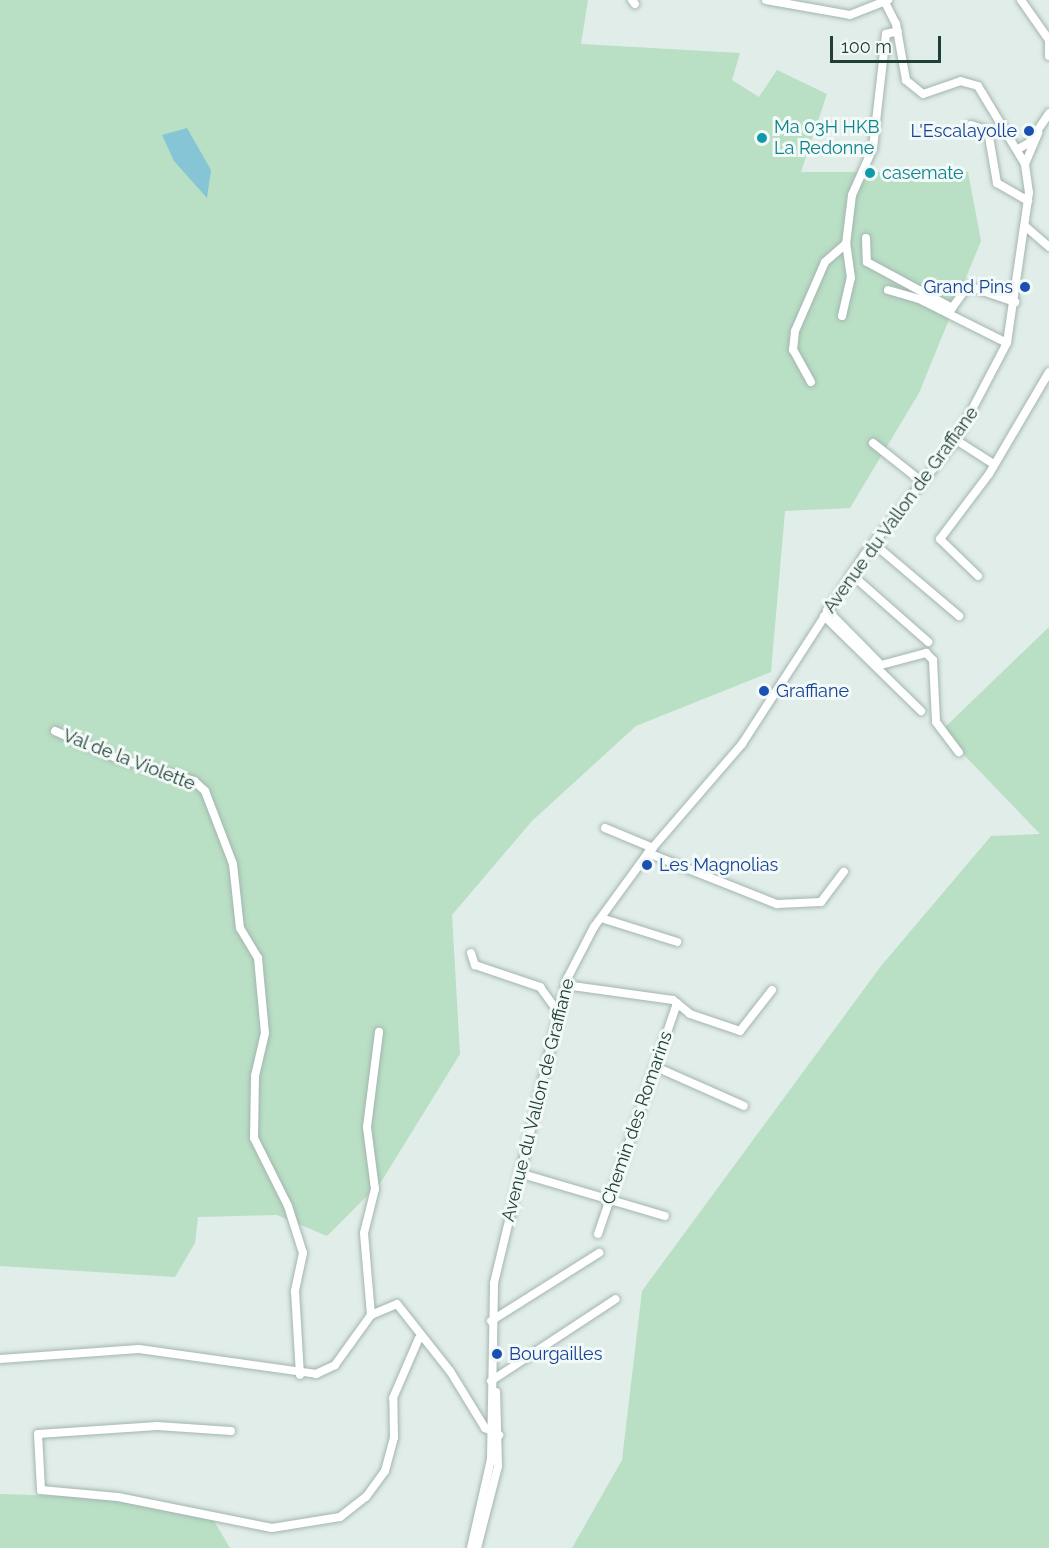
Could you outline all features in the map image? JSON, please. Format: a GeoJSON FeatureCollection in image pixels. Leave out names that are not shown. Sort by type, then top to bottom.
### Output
{"type":"FeatureCollection","features":[{"type":"Feature","properties":{"kind":"street"},"geometry":{"type":"LineString","coordinates":[[766,0],[850,15],[886,0],[898,31],[886,34],[873,148],[852,195],[846,244],[851,278],[842,316]]}},
{"type":"Feature","properties":{"kind":"street"},"geometry":{"type":"LineString","coordinates":[[1022,0],[1049,40],[1049,56]]}},
{"type":"Feature","properties":{"kind":"street","name":"Avenue du Vallon de Graffiane"},"geometry":{"type":"LineString","coordinates":[[477,1548],[495,1493],[496,1434],[491,1321],[519,1173],[565,985],[601,918],[650,850],[742,744],[851,574],[921,481],[956,441],[1007,343],[1015,302],[1028,201],[1025,164],[978,86],[962,81],[931,94],[914,89],[899,60],[898,31]]}},
{"type":"Feature","properties":{"kind":"street"},"geometry":{"type":"LineString","coordinates":[[1018,150],[1039,128],[1049,113]]}},
{"type":"Feature","properties":{"kind":"street"},"geometry":{"type":"LineString","coordinates":[[971,125],[988,131],[997,183],[1028,201]]}},
{"type":"Feature","properties":{"kind":"street"},"geometry":{"type":"LineString","coordinates":[[1025,164],[1034,154],[1039,128]]}},
{"type":"Feature","properties":{"kind":"street"},"geometry":{"type":"LineString","coordinates":[[1025,226],[1049,247]]}},
{"type":"Feature","properties":{"kind":"street"},"geometry":{"type":"LineString","coordinates":[[866,238],[867,262],[952,308],[968,285],[1015,302]]}},
{"type":"Feature","properties":{"kind":"street"},"geometry":{"type":"LineString","coordinates":[[811,382],[793,350],[795,331],[825,262],[846,244]]}},
{"type":"Feature","properties":{"kind":"street"},"geometry":{"type":"LineString","coordinates":[[888,290],[919,299],[1007,343]]}},
{"type":"Feature","properties":{"kind":"street"},"geometry":{"type":"LineString","coordinates":[[978,576],[940,539],[992,463],[1049,372]]}},
{"type":"Feature","properties":{"kind":"street"},"geometry":{"type":"LineString","coordinates":[[956,441],[992,463]]}},
{"type":"Feature","properties":{"kind":"street"},"geometry":{"type":"LineString","coordinates":[[873,443],[921,481]]}},
{"type":"Feature","properties":{"kind":"street"},"geometry":{"type":"LineString","coordinates":[[873,543],[959,616]]}},
{"type":"Feature","properties":{"kind":"street"},"geometry":{"type":"LineString","coordinates":[[851,574],[928,642]]}},
{"type":"Feature","properties":{"kind":"street"},"geometry":{"type":"LineString","coordinates":[[826,613],[921,711]]}},
{"type":"Feature","properties":{"kind":"street"},"geometry":{"type":"LineString","coordinates":[[826,613],[881,665],[926,653],[933,660],[936,722],[959,752]]}},
{"type":"Feature","properties":{"kind":"street","name":"Val de la Violette"},"geometry":{"type":"LineString","coordinates":[[55,731],[114,757],[194,781],[206,791],[233,864],[240,928],[258,958],[265,1033],[255,1076],[254,1138],[288,1206],[303,1253],[296,1292],[300,1375]]}},
{"type":"Feature","properties":{"kind":"street"},"geometry":{"type":"LineString","coordinates":[[605,828],[650,850],[777,903],[820,902],[844,872]]}},
{"type":"Feature","properties":{"kind":"street"},"geometry":{"type":"LineString","coordinates":[[601,918],[677,942]]}},
{"type":"Feature","properties":{"kind":"street"},"geometry":{"type":"LineString","coordinates":[[471,953],[475,965],[540,987],[558,1012]]}},
{"type":"Feature","properties":{"kind":"street","name":"Chemin des Romarins"},"geometry":{"type":"LineString","coordinates":[[565,985],[677,1002],[690,1014],[740,1031],[772,990]]}},
{"type":"Feature","properties":{"kind":"street","name":"Chemin des Romarins"},"geometry":{"type":"LineString","coordinates":[[598,1234],[677,1002]]}},
{"type":"Feature","properties":{"kind":"street"},"geometry":{"type":"LineString","coordinates":[[371,1315],[363,1233],[376,1182],[367,1127],[379,1032]]}},
{"type":"Feature","properties":{"kind":"street"},"geometry":{"type":"LineString","coordinates":[[656,1067],[744,1106]]}},
{"type":"Feature","properties":{"kind":"street"},"geometry":{"type":"LineString","coordinates":[[519,1173],[665,1216]]}},
{"type":"Feature","properties":{"kind":"street"},"geometry":{"type":"LineString","coordinates":[[491,1321],[599,1253]]}},
{"type":"Feature","properties":{"kind":"street"},"geometry":{"type":"LineString","coordinates":[[493,1381],[616,1299]]}},
{"type":"Feature","properties":{"kind":"street"},"geometry":{"type":"LineString","coordinates":[[0,1359],[139,1349],[251,1361],[300,1375],[335,1365],[371,1315],[397,1304],[419,1338],[445,1365],[496,1434]]}},
{"type":"Feature","properties":{"kind":"street"},"geometry":{"type":"LineString","coordinates":[[231,1431],[157,1426],[38,1434],[41,1490],[118,1497],[272,1528],[340,1517],[366,1497],[385,1472],[394,1437],[393,1398],[419,1338]]}},
{"type":"Feature","properties":{"kind":"street","name":"Avenue du Vallon de Graffiane"},"geometry":{"type":"LineString","coordinates":[[471,1548],[486,1494],[496,1434]]}},
{"type":"Feature","properties":{"kind":"green space"},"geometry":{"type":"Polygon","coordinates":[[[0,0],[588,0],[581,44],[740,53],[732,80],[759,97],[777,70],[827,94],[801,172],[968,172],[981,241],[919,393],[850,508],[785,511],[771,672],[636,726],[532,821],[452,915],[460,1054],[381,1182],[327,1236],[277,1215],[198,1217],[195,1243],[175,1277],[0,1266],[0,0]]]}},
{"type":"Feature","properties":{"kind":"green space"},"geometry":{"type":"Polygon","coordinates":[[[1049,627],[1049,1548],[572,1548],[622,1460],[642,1291],[881,966],[991,836],[1040,834],[941,731],[1049,627]]]}},
{"type":"Feature","properties":{"kind":"green space"},"geometry":{"type":"Polygon","coordinates":[[[0,1494],[95,1497],[211,1516],[230,1548],[0,1548],[0,1494]]]}},
{"type":"Feature","properties":{"kind":"water"},"geometry":{"type":"Polygon","coordinates":[[[187,128],[211,170],[207,198],[174,161],[162,135],[187,128]]]}},
{"type":"Feature","properties":{"kind":"place","name":"L'Escalayolle"},"geometry":{"type":"Point","coordinates":[1029,131]}},
{"type":"Feature","properties":{"kind":"place","name":"Ma 03H HKB La Redonne"},"geometry":{"type":"Point","coordinates":[762,138]}},
{"type":"Feature","properties":{"kind":"place","name":"casemate"},"geometry":{"type":"Point","coordinates":[870,173]}},
{"type":"Feature","properties":{"kind":"place","name":"Grand Pins"},"geometry":{"type":"Point","coordinates":[1025,287]}},
{"type":"Feature","properties":{"kind":"place","name":"Graffiane"},"geometry":{"type":"Point","coordinates":[764,691]}},
{"type":"Feature","properties":{"kind":"place","name":"Les Magnolias"},"geometry":{"type":"Point","coordinates":[647,865]}},
{"type":"Feature","properties":{"kind":"place","name":"Bourgailles"},"geometry":{"type":"Point","coordinates":[497,1354]}}]}
